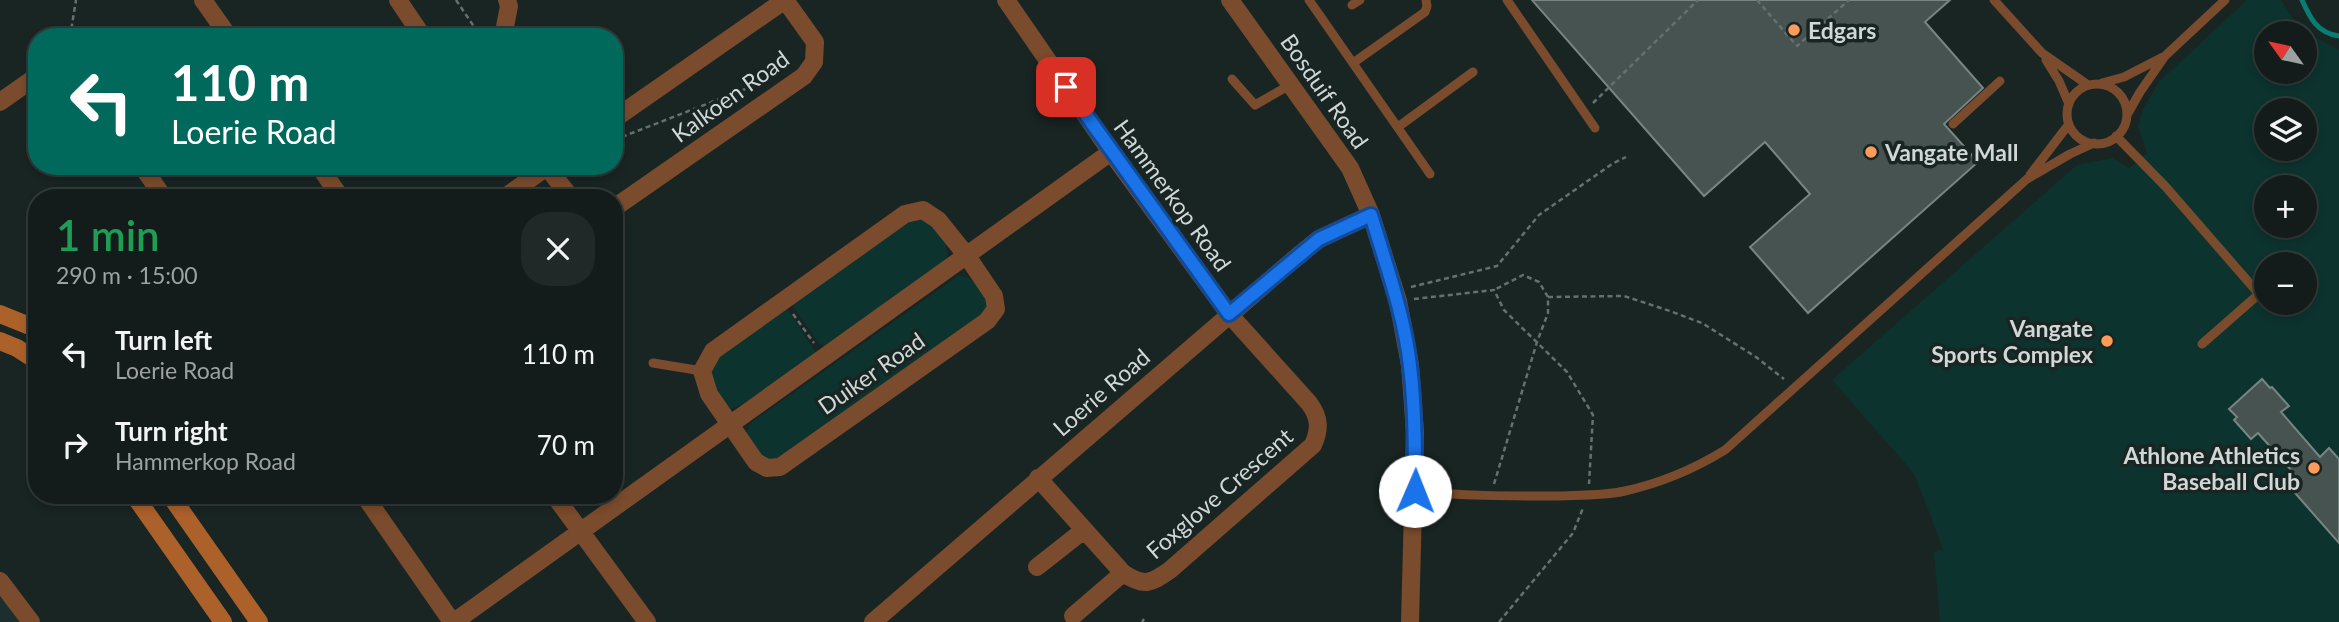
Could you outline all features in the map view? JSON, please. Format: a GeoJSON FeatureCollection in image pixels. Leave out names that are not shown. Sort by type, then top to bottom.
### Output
{"type":"FeatureCollection","features":[{"type":"Feature","properties":{"kind":"street"},"geometry":{"type":"LineString","coordinates":[[203,0],[223,28]]}},
{"type":"Feature","properties":{"kind":"street"},"geometry":{"type":"LineString","coordinates":[[398,0],[417,28]]}},
{"type":"Feature","properties":{"kind":"street"},"geometry":{"type":"LineString","coordinates":[[505,28],[509,6],[506,0]]}},
{"type":"Feature","properties":{"kind":"street","name":"Kalkoen Road"},"geometry":{"type":"LineString","coordinates":[[623,112],[763,6],[785,0],[815,42],[814,62],[804,76],[623,202]]}},
{"type":"Feature","properties":{"kind":"street","name":"Hammerkop Road"},"geometry":{"type":"LineString","coordinates":[[1006,0],[1111,152],[1229,314]]}},
{"type":"Feature","properties":{"kind":"street","name":"Bosduif Road"},"geometry":{"type":"LineString","coordinates":[[1237,3],[1290,85],[1350,168],[1371,215],[1398,302],[1410,365],[1415,432],[1410,622]]}},
{"type":"Feature","properties":{"kind":"street"},"geometry":{"type":"LineString","coordinates":[[0,102],[28,82]]}},
{"type":"Feature","properties":{"kind":"street","name":"Duiker Road"},"geometry":{"type":"LineString","coordinates":[[623,501],[1111,152]]}},
{"type":"Feature","properties":{"kind":"street"},"geometry":{"type":"LineString","coordinates":[[517,189],[537,175]]}},
{"type":"Feature","properties":{"kind":"street","name":"Duiker Road"},"geometry":{"type":"LineString","coordinates":[[923,210],[938,220],[994,296],[996,309],[988,321],[780,467],[767,468],[756,462],[709,394],[702,371],[713,351],[905,214],[923,210]]}},
{"type":"Feature","properties":{"kind":"street","name":"Loerie Road"},"geometry":{"type":"LineString","coordinates":[[873,622],[1319,239],[1371,215]]}},
{"type":"Feature","properties":{"kind":"street"},"geometry":{"type":"LineString","coordinates":[[0,314],[28,325]]}},
{"type":"Feature","properties":{"kind":"street","name":"Foxglove Crescent"},"geometry":{"type":"LineString","coordinates":[[1038,478],[1123,573],[1136,582],[1147,583],[1157,579],[1312,445],[1319,432],[1315,412],[1309,403],[1229,314]]}},
{"type":"Feature","properties":{"kind":"street"},"geometry":{"type":"LineString","coordinates":[[0,341],[28,355]]}},
{"type":"Feature","properties":{"kind":"street"},"geometry":{"type":"LineString","coordinates":[[140,504],[217,620]]}},
{"type":"Feature","properties":{"kind":"street"},"geometry":{"type":"LineString","coordinates":[[176,504],[259,622]]}},
{"type":"Feature","properties":{"kind":"street"},"geometry":{"type":"LineString","coordinates":[[370,504],[453,622]]}},
{"type":"Feature","properties":{"kind":"street"},"geometry":{"type":"LineString","coordinates":[[560,504],[647,622]]}},
{"type":"Feature","properties":{"kind":"street","name":"Duiker Road"},"geometry":{"type":"LineString","coordinates":[[453,622],[619,504]]}},
{"type":"Feature","properties":{"kind":"street"},"geometry":{"type":"LineString","coordinates":[[1037,567],[1084,530]]}},
{"type":"Feature","properties":{"kind":"street","name":"Foxglove Crescent"},"geometry":{"type":"LineString","coordinates":[[1073,616],[1123,573]]}},
{"type":"Feature","properties":{"kind":"street"},"geometry":{"type":"LineString","coordinates":[[0,581],[31,622]]}},
{"type":"Feature","properties":{"kind":"lane"},"geometry":{"type":"LineString","coordinates":[[1309,0],[1430,174]]}},
{"type":"Feature","properties":{"kind":"lane"},"geometry":{"type":"LineString","coordinates":[[1353,63],[1424,12],[1426,0]]}},
{"type":"Feature","properties":{"kind":"lane"},"geometry":{"type":"LineString","coordinates":[[1507,0],[1595,128]]}},
{"type":"Feature","properties":{"kind":"lane"},"geometry":{"type":"LineString","coordinates":[[1994,0],[2042,53],[2059,80],[2069,104]]}},
{"type":"Feature","properties":{"kind":"lane"},"geometry":{"type":"LineString","coordinates":[[2027,179],[2070,154],[2116,136],[2140,92],[2165,56],[2225,0]]}},
{"type":"Feature","properties":{"kind":"lane"},"geometry":{"type":"LineString","coordinates":[[2042,53],[2094,84],[2116,90],[2122,97],[2127,115]]}},
{"type":"Feature","properties":{"kind":"lane"},"geometry":{"type":"LineString","coordinates":[[2094,144],[2074,133],[2069,124],[2069,104],[2080,89],[2124,77],[2165,56]]}},
{"type":"Feature","properties":{"kind":"lane"},"geometry":{"type":"LineString","coordinates":[[1398,127],[1473,72]]}},
{"type":"Feature","properties":{"kind":"lane"},"geometry":{"type":"LineString","coordinates":[[1232,79],[1255,105],[1290,85]]}},
{"type":"Feature","properties":{"kind":"lane"},"geometry":{"type":"LineString","coordinates":[[1953,124],[2000,81]]}},
{"type":"Feature","properties":{"kind":"lane"},"geometry":{"type":"LineString","coordinates":[[1415,491],[1490,496],[1622,492],[1652,484],[1707,461],[1725,450],[2027,179],[2069,124]]}},
{"type":"Feature","properties":{"kind":"lane"},"geometry":{"type":"LineString","coordinates":[[2116,136],[2156,177],[2259,294],[2202,344]]}},
{"type":"Feature","properties":{"kind":"lane"},"geometry":{"type":"LineString","coordinates":[[653,363],[702,371]]}},
{"type":"Feature","properties":{"kind":"path"},"geometry":{"type":"LineString","coordinates":[[71,28],[76,0]]}},
{"type":"Feature","properties":{"kind":"path"},"geometry":{"type":"LineString","coordinates":[[456,0],[475,28]]}},
{"type":"Feature","properties":{"kind":"path"},"geometry":{"type":"LineString","coordinates":[[1584,111],[1698,0]]}},
{"type":"Feature","properties":{"kind":"path"},"geometry":{"type":"LineString","coordinates":[[1757,0],[1797,46],[1849,0]]}},
{"type":"Feature","properties":{"kind":"path"},"geometry":{"type":"LineString","coordinates":[[623,136],[777,76]]}},
{"type":"Feature","properties":{"kind":"path"},"geometry":{"type":"LineString","coordinates":[[1411,287],[1497,267],[1539,215],[1626,157]]}},
{"type":"Feature","properties":{"kind":"path"},"geometry":{"type":"LineString","coordinates":[[1414,299],[1494,290],[1522,275],[1539,282],[1548,297],[1548,313],[1490,496]]}},
{"type":"Feature","properties":{"kind":"path"},"geometry":{"type":"LineString","coordinates":[[1494,290],[1504,310],[1567,372],[1593,415],[1588,495],[1573,533],[1499,622]]}},
{"type":"Feature","properties":{"kind":"path"},"geometry":{"type":"LineString","coordinates":[[1548,297],[1624,296],[1670,311],[1702,323],[1756,357],[1795,387]]}},
{"type":"Feature","properties":{"kind":"path"},"geometry":{"type":"LineString","coordinates":[[788,307],[814,343]]}},
{"type":"Feature","properties":{"kind":"shaded area","name":"Vangate Sports Complex"},"geometry":{"type":"Polygon","coordinates":[[[2247,0],[2281,0],[2295,21],[2254,21],[2254,84],[2317,84],[2317,38],[2339,50],[2339,622],[1940,622],[1934,552],[1943,549],[1916,478],[1832,380],[2077,165],[2112,158],[2129,168],[2147,153],[2138,126],[2143,109],[2159,82],[2247,0]]]}},
{"type":"Feature","properties":{"kind":"shaded area"},"geometry":{"type":"Polygon","coordinates":[[[919,218],[940,233],[946,245],[947,258],[824,347],[791,303],[909,219],[919,218]]]}},
{"type":"Feature","properties":{"kind":"shaded area"},"geometry":{"type":"Polygon","coordinates":[[[958,276],[972,280],[980,287],[988,301],[987,312],[779,460],[764,461],[746,433],[752,422],[958,276]]]}},
{"type":"Feature","properties":{"kind":"shaded area"},"geometry":{"type":"Polygon","coordinates":[[[784,308],[789,311],[816,353],[741,405],[730,409],[722,402],[707,368],[713,358],[784,308]]]}},
{"type":"Feature","properties":{"kind":"shaded area"},"geometry":{"type":"Polygon","coordinates":[[[0,581],[31,622],[0,622],[0,581]]]}},
{"type":"Feature","properties":{"kind":"building","name":"Vangate Mall"},"geometry":{"type":"Polygon","coordinates":[[[1532,0],[1950,0],[1925,22],[1983,88],[1944,124],[1978,162],[1808,313],[1750,247],[1810,194],[1765,142],[1704,196],[1532,0]]]}},
{"type":"Feature","properties":{"kind":"building","name":"Athlone Athletics Baseball Club"},"geometry":{"type":"Polygon","coordinates":[[[2262,379],[2289,406],[2281,412],[2320,457],[2329,448],[2339,459],[2339,543],[2288,485],[2297,477],[2258,433],[2251,439],[2234,420],[2237,417],[2229,409],[2262,379]]]}},
{"type":"Feature","properties":{"kind":"waterway"},"geometry":{"type":"LineString","coordinates":[[2302,0],[2311,19],[2320,28],[2339,36]]}},
{"type":"Feature","properties":{"kind":"place","name":"Edgars"},"geometry":{"type":"Point","coordinates":[1794,30]}},
{"type":"Feature","properties":{"kind":"place","name":"Vangate Mall"},"geometry":{"type":"Point","coordinates":[1871,152]}},
{"type":"Feature","properties":{"kind":"place","name":"Vangate Sports Complex"},"geometry":{"type":"Point","coordinates":[2107,341]}},
{"type":"Feature","properties":{"kind":"place","name":"Athlone Athletics Baseball Club"},"geometry":{"type":"Point","coordinates":[2314,468]}},
{"type":"Feature","properties":{"kind":"route"},"geometry":{"type":"LineString","coordinates":[[1066,87],[1229,314],[1319,239],[1371,215],[1398,302],[1410,365],[1415,432],[1415,491]]}}]}
